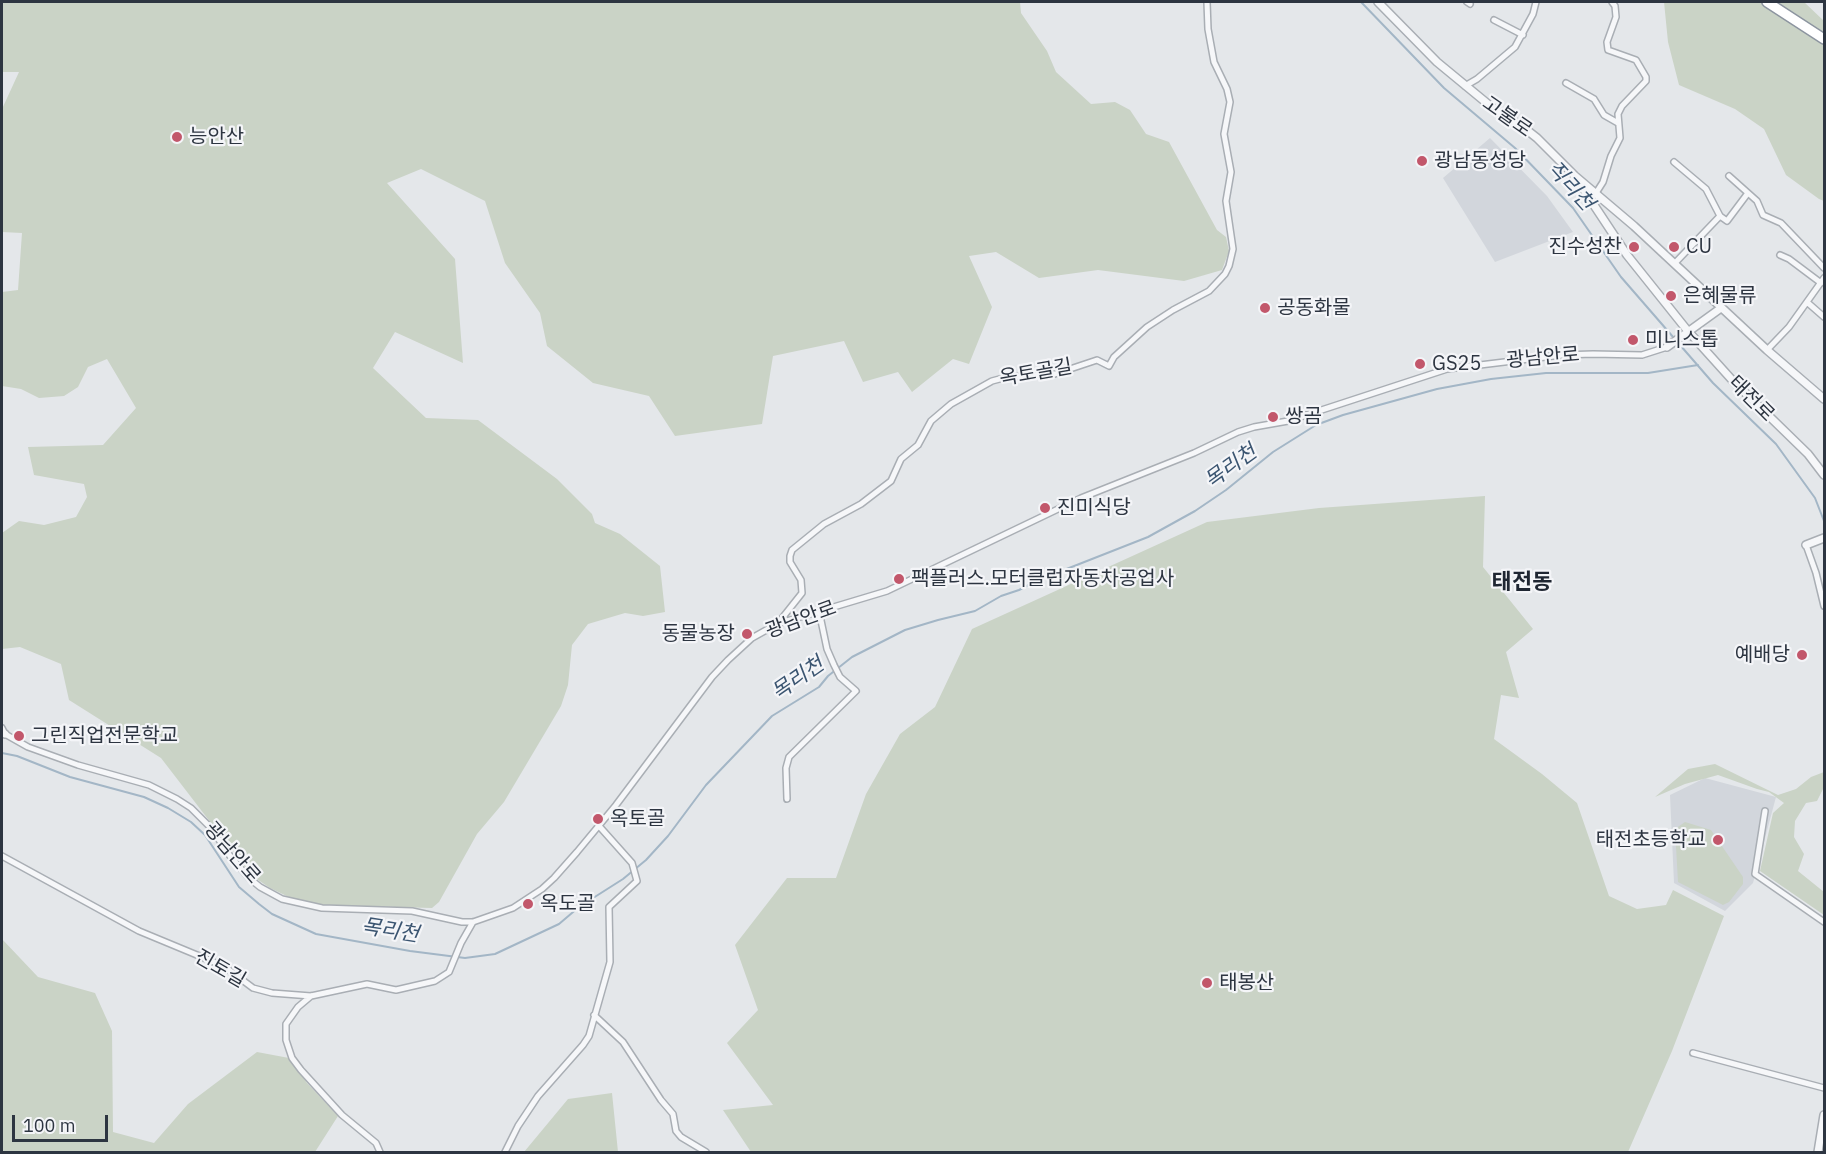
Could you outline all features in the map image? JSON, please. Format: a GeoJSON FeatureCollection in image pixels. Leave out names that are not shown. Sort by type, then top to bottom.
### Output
{"type":"FeatureCollection","features":[{"type":"Feature","properties":{"kind":"highway"},"geometry":{"type":"LineString","coordinates":[[1767,2],[1824,39]]}},
{"type":"Feature","properties":{"kind":"street","name":"옥토골길"},"geometry":{"type":"LineString","coordinates":[[777,624],[801,593],[801,580],[790,562],[792,550],[824,525],[861,504],[891,481],[901,459],[918,445],[931,421],[951,404],[992,381],[1007,377],[1055,374],[1097,360],[1109,366],[1114,357],[1147,327],[1165,314],[1209,291],[1225,274],[1233,249],[1226,201],[1231,172],[1224,134],[1230,102],[1227,89],[1214,62],[1208,29],[1207,2]]}},
{"type":"Feature","properties":{"kind":"street","name":"고불로"},"geometry":{"type":"LineString","coordinates":[[1378,2],[1437,62],[1494,109],[1530,132],[1575,176],[1675,263],[1767,350],[1824,398]]}},
{"type":"Feature","properties":{"kind":"street"},"geometry":{"type":"LineString","coordinates":[[1465,86],[1510,52],[1523,34],[1536,2]]}},
{"type":"Feature","properties":{"kind":"street"},"geometry":{"type":"LineString","coordinates":[[1596,193],[1603,182],[1611,156],[1620,138],[1618,114],[1622,106],[1644,85],[1646,77],[1636,60],[1608,50],[1607,42],[1616,17],[1615,6],[1612,2]]}},
{"type":"Feature","properties":{"kind":"street"},"geometry":{"type":"LineString","coordinates":[[1494,20],[1523,34]]}},
{"type":"Feature","properties":{"kind":"street"},"geometry":{"type":"LineString","coordinates":[[1566,83],[1594,99],[1604,115],[1618,123]]}},
{"type":"Feature","properties":{"kind":"street"},"geometry":{"type":"LineString","coordinates":[[1674,162],[1706,189],[1720,216],[1726,221],[1730,220],[1748,193]]}},
{"type":"Feature","properties":{"kind":"street","name":"태전로"},"geometry":{"type":"LineString","coordinates":[[1575,176],[1622,248],[1685,332],[1808,454],[1824,475]]}},
{"type":"Feature","properties":{"kind":"street"},"geometry":{"type":"LineString","coordinates":[[1729,176],[1757,201],[1763,215],[1781,222],[1824,268]]}},
{"type":"Feature","properties":{"kind":"street"},"geometry":{"type":"LineString","coordinates":[[1675,263],[1720,216]]}},
{"type":"Feature","properties":{"kind":"street"},"geometry":{"type":"LineString","coordinates":[[1767,350],[1789,327],[1823,281],[1780,255]]}},
{"type":"Feature","properties":{"kind":"street"},"geometry":{"type":"LineString","coordinates":[[1808,303],[1824,317]]}},
{"type":"Feature","properties":{"kind":"street"},"geometry":{"type":"LineString","coordinates":[[1667,347],[1721,308]]}},
{"type":"Feature","properties":{"kind":"street","name":"광남안로"},"geometry":{"type":"LineString","coordinates":[[3,732],[28,747],[51,756],[149,785],[177,799],[191,808],[211,828],[230,856],[249,878],[282,899],[322,908],[412,911],[462,922],[473,922],[513,908],[542,889],[598,826],[712,677],[746,644],[777,624],[895,588],[1071,502],[1254,427],[1293,419],[1447,369],[1562,356],[1642,355],[1667,347]]}},
{"type":"Feature","properties":{"kind":"street"},"geometry":{"type":"LineString","coordinates":[[1824,538],[1806,545],[1824,606]]}},
{"type":"Feature","properties":{"kind":"street"},"geometry":{"type":"LineString","coordinates":[[787,799],[786,768],[789,757],[856,691],[840,677],[827,649],[819,611]]}},
{"type":"Feature","properties":{"kind":"street"},"geometry":{"type":"LineString","coordinates":[[1765,811],[1755,874],[1824,922]]}},
{"type":"Feature","properties":{"kind":"street"},"geometry":{"type":"LineString","coordinates":[[505,1152],[518,1126],[538,1096],[584,1045],[591,1029],[610,962],[609,907],[634,885],[637,877],[632,863],[598,826]]}},
{"type":"Feature","properties":{"kind":"street","name":"진토길"},"geometry":{"type":"LineString","coordinates":[[2,856],[139,932],[225,967],[260,992],[311,996],[367,984],[396,990],[435,981],[444,976],[452,966],[473,922]]}},
{"type":"Feature","properties":{"kind":"street"},"geometry":{"type":"LineString","coordinates":[[311,996],[298,1007],[286,1024],[286,1040],[292,1058],[342,1115],[376,1143],[380,1152]]}},
{"type":"Feature","properties":{"kind":"street"},"geometry":{"type":"LineString","coordinates":[[594,1015],[623,1042],[661,1100],[673,1114],[676,1131],[681,1137],[706,1152]]}},
{"type":"Feature","properties":{"kind":"street"},"geometry":{"type":"LineString","coordinates":[[1693,1053],[1824,1088]]}},
{"type":"Feature","properties":{"kind":"street"},"geometry":{"type":"LineString","coordinates":[[1818,1152],[1824,1115]]}},
{"type":"Feature","properties":{"kind":"shaded area"},"geometry":{"type":"Polygon","coordinates":[[[2,2],[1020,2],[1021,13],[1047,51],[1056,72],[1091,104],[1115,102],[1130,110],[1146,134],[1169,142],[1217,230],[1226,237],[1229,251],[1222,270],[1184,281],[1098,270],[1039,278],[996,252],[969,256],[992,307],[969,364],[953,359],[912,392],[898,372],[863,382],[844,341],[773,356],[762,424],[675,436],[649,396],[593,383],[547,346],[540,313],[505,263],[485,201],[421,169],[387,183],[455,259],[463,363],[395,332],[373,368],[426,418],[478,420],[557,479],[592,514],[595,523],[620,534],[660,566],[665,612],[643,616],[625,613],[588,624],[572,645],[568,685],[561,706],[504,802],[477,834],[439,902],[432,908],[320,905],[293,899],[270,888],[251,875],[161,758],[69,700],[61,664],[20,647],[2,649],[2,533],[19,521],[44,525],[76,517],[87,497],[84,484],[34,475],[28,447],[103,445],[136,408],[107,359],[88,367],[78,387],[64,396],[39,398],[21,389],[2,386],[2,292],[18,290],[22,233],[2,232],[2,109],[19,72],[2,72],[2,2]]]}},
{"type":"Feature","properties":{"kind":"shaded area"},"geometry":{"type":"Polygon","coordinates":[[[1664,2],[1804,2],[1824,21],[1824,201],[1786,175],[1764,129],[1735,109],[1679,85],[1668,42],[1664,2]]]}},
{"type":"Feature","properties":{"kind":"shaded area"},"geometry":{"type":"Polygon","coordinates":[[[1490,138],[1547,196],[1573,232],[1495,262],[1443,178],[1490,138]]]}},
{"type":"Feature","properties":{"kind":"shaded area"},"geometry":{"type":"Polygon","coordinates":[[[1485,496],[1483,567],[1533,629],[1506,652],[1519,698],[1501,695],[1494,739],[1577,803],[1609,896],[1637,909],[1666,905],[1673,890],[1724,916],[1672,1051],[1628,1152],[751,1152],[723,1110],[773,1105],[727,1043],[758,1010],[735,945],[787,878],[836,878],[866,794],[900,734],[935,707],[972,629],[1207,522],[1319,508],[1485,496]]]}},
{"type":"Feature","properties":{"kind":"shaded area"},"geometry":{"type":"Polygon","coordinates":[[[1715,764],[1778,795],[1796,789],[1811,777],[1824,772],[1824,787],[1817,801],[1806,803],[1795,821],[1794,837],[1804,854],[1798,871],[1824,892],[1824,915],[1760,871],[1773,813],[1784,803],[1769,792],[1718,775],[1685,784],[1655,797],[1688,769],[1715,764]]]}},
{"type":"Feature","properties":{"kind":"shaded area","name":"태전초등학교"},"geometry":{"type":"Polygon","coordinates":[[[1705,778],[1776,797],[1753,883],[1725,911],[1674,883],[1670,795],[1705,778]]]}},
{"type":"Feature","properties":{"kind":"shaded area"},"geometry":{"type":"Polygon","coordinates":[[[1685,822],[1711,830],[1743,877],[1743,884],[1729,902],[1723,905],[1678,882],[1675,829],[1685,822]]]}},
{"type":"Feature","properties":{"kind":"shaded area"},"geometry":{"type":"Polygon","coordinates":[[[2,939],[38,977],[95,993],[112,1031],[113,1132],[154,1143],[188,1104],[257,1052],[289,1058],[307,1083],[338,1116],[315,1152],[2,1152],[2,939]]]}},
{"type":"Feature","properties":{"kind":"shaded area"},"geometry":{"type":"Polygon","coordinates":[[[612,1093],[618,1152],[524,1152],[568,1099],[612,1093]]]}},
{"type":"Feature","properties":{"kind":"waterway","name":"직리천"},"geometry":{"type":"LineString","coordinates":[[1361,2],[1444,88],[1515,148],[1573,208],[1621,277],[1713,383],[1776,444],[1815,498],[1824,521]]}},
{"type":"Feature","properties":{"kind":"waterway","name":"목리천"},"geometry":{"type":"LineString","coordinates":[[2,753],[17,756],[70,777],[144,797],[168,808],[191,822],[205,835],[239,887],[272,914],[316,934],[410,951],[465,958],[495,954],[559,924],[579,907],[623,879],[646,860],[668,836],[706,785],[772,716],[819,687],[828,676],[852,657],[905,630],[975,611],[1001,596],[1036,581],[1148,537],[1195,511],[1226,490],[1273,452],[1316,425],[1343,415],[1437,389],[1491,379],[1546,373],[1648,373],[1698,365]]}},
{"type":"Feature","properties":{"kind":"place","name":"능안산"},"geometry":{"type":"Point","coordinates":[177,137]}},
{"type":"Feature","properties":{"kind":"place","name":"광남동성당"},"geometry":{"type":"Point","coordinates":[1422,161]}},
{"type":"Feature","properties":{"kind":"place","name":"진수성찬"},"geometry":{"type":"Point","coordinates":[1634,247]}},
{"type":"Feature","properties":{"kind":"place","name":"CU"},"geometry":{"type":"Point","coordinates":[1674,247]}},
{"type":"Feature","properties":{"kind":"place","name":"은혜물류"},"geometry":{"type":"Point","coordinates":[1671,296]}},
{"type":"Feature","properties":{"kind":"place","name":"공동화물"},"geometry":{"type":"Point","coordinates":[1265,308]}},
{"type":"Feature","properties":{"kind":"place","name":"미니스톱"},"geometry":{"type":"Point","coordinates":[1633,340]}},
{"type":"Feature","properties":{"kind":"place","name":"GS25"},"geometry":{"type":"Point","coordinates":[1420,364]}},
{"type":"Feature","properties":{"kind":"place","name":"쌍곰"},"geometry":{"type":"Point","coordinates":[1273,417]}},
{"type":"Feature","properties":{"kind":"place","name":"진미식당"},"geometry":{"type":"Point","coordinates":[1045,508]}},
{"type":"Feature","properties":{"kind":"place","name":"팩플러스.모터클럽자동차공업사"},"geometry":{"type":"Point","coordinates":[899,579]}},
{"type":"Feature","properties":{"kind":"place","name":"동물농장"},"geometry":{"type":"Point","coordinates":[747,634]}},
{"type":"Feature","properties":{"kind":"place","name":"예배당"},"geometry":{"type":"Point","coordinates":[1802,655]}},
{"type":"Feature","properties":{"kind":"place","name":"그린직업전문학교"},"geometry":{"type":"Point","coordinates":[19,736]}},
{"type":"Feature","properties":{"kind":"place","name":"옥토골"},"geometry":{"type":"Point","coordinates":[598,819]}},
{"type":"Feature","properties":{"kind":"place","name":"태전초등학교"},"geometry":{"type":"Point","coordinates":[1718,840]}},
{"type":"Feature","properties":{"kind":"place","name":"옥도골"},"geometry":{"type":"Point","coordinates":[528,904]}},
{"type":"Feature","properties":{"kind":"place","name":"태봉산"},"geometry":{"type":"Point","coordinates":[1207,983]}},
{"type":"Feature","properties":{"kind":"district","name":"태전동"},"geometry":{"type":"Point","coordinates":[1522,583]}}]}
